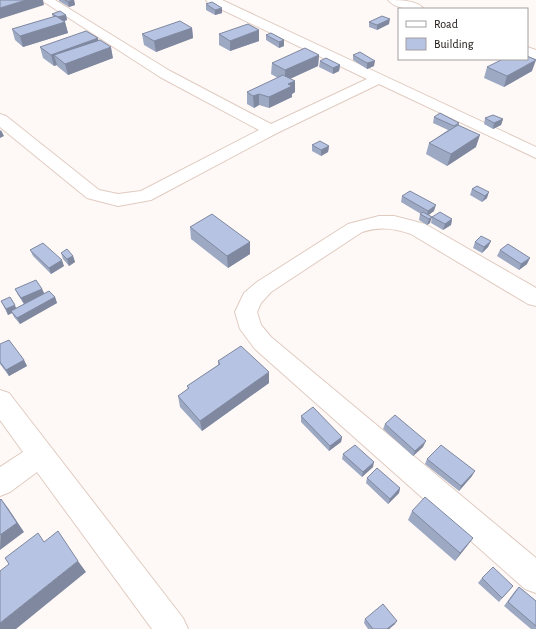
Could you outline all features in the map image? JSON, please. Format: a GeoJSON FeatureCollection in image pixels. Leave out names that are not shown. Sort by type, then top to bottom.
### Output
{"type":"FeatureCollection","features":[{"type":"Feature","properties":{"kind":"street"},"geometry":{"type":"LineString","coordinates":[[47,0],[165,74],[271,130]]}},
{"type":"Feature","properties":{"kind":"street"},"geometry":{"type":"LineString","coordinates":[[212,0],[536,153]]}},
{"type":"Feature","properties":{"kind":"street"},"geometry":{"type":"LineString","coordinates":[[394,0],[415,8]]}},
{"type":"Feature","properties":{"kind":"street"},"geometry":{"type":"LineString","coordinates":[[0,119],[93,194],[118,200],[145,196],[271,130],[379,79]]}},
{"type":"Feature","properties":{"kind":"street"},"geometry":{"type":"LineString","coordinates":[[536,298],[418,229],[399,222],[381,220],[368,222],[355,228],[264,287],[252,299],[246,312],[252,329],[263,343],[536,578]]}},
{"type":"Feature","properties":{"kind":"street"},"geometry":{"type":"LineString","coordinates":[[0,400],[172,629]]}},
{"type":"Feature","properties":{"kind":"street"},"geometry":{"type":"LineString","coordinates":[[0,483],[40,455]]}},
{"type":"Feature","properties":{"kind":"building"},"geometry":{"type":"Polygon","coordinates":[[[0,0],[26,0],[0,8],[0,0]]]}},
{"type":"Feature","properties":{"kind":"building"},"geometry":{"type":"Polygon","coordinates":[[[212,2],[222,8],[215,10],[206,4],[212,2]]]}},
{"type":"Feature","properties":{"kind":"building"},"geometry":{"type":"Polygon","coordinates":[[[60,11],[66,15],[58,17],[52,14],[60,11]]]}},
{"type":"Feature","properties":{"kind":"building"},"geometry":{"type":"Polygon","coordinates":[[[56,16],[65,22],[20,36],[12,29],[56,16]]]}},
{"type":"Feature","properties":{"kind":"building"},"geometry":{"type":"Polygon","coordinates":[[[382,16],[390,19],[377,25],[369,22],[382,16]]]}},
{"type":"Feature","properties":{"kind":"building"},"geometry":{"type":"Polygon","coordinates":[[[180,21],[192,28],[154,41],[142,34],[180,21]]]}},
{"type":"Feature","properties":{"kind":"building"},"geometry":{"type":"Polygon","coordinates":[[[248,24],[259,30],[230,41],[219,34],[248,24]]]}},
{"type":"Feature","properties":{"kind":"building"},"geometry":{"type":"Polygon","coordinates":[[[86,31],[98,38],[51,55],[40,47],[86,31]]]}},
{"type":"Feature","properties":{"kind":"building"},"geometry":{"type":"Polygon","coordinates":[[[271,33],[284,40],[279,42],[266,35],[271,33]]]}},
{"type":"Feature","properties":{"kind":"building"},"geometry":{"type":"Polygon","coordinates":[[[100,40],[111,47],[65,64],[54,55],[100,40]]]}},
{"type":"Feature","properties":{"kind":"building"},"geometry":{"type":"Polygon","coordinates":[[[305,48],[319,55],[285,70],[272,63],[305,48]]]}},
{"type":"Feature","properties":{"kind":"building"},"geometry":{"type":"Polygon","coordinates":[[[360,52],[375,61],[367,63],[353,55],[360,52]]]}},
{"type":"Feature","properties":{"kind":"building"},"geometry":{"type":"Polygon","coordinates":[[[528,56],[536,60],[507,76],[487,67],[501,60],[528,60],[528,56]]]}},
{"type":"Feature","properties":{"kind":"building"},"geometry":{"type":"Polygon","coordinates":[[[326,58],[340,65],[333,68],[320,61],[326,58]]]}},
{"type":"Feature","properties":{"kind":"building"},"geometry":{"type":"Polygon","coordinates":[[[283,75],[295,81],[288,84],[292,86],[269,97],[259,94],[253,96],[247,92],[283,75]]]}},
{"type":"Feature","properties":{"kind":"building"},"geometry":{"type":"Polygon","coordinates":[[[440,113],[459,123],[454,126],[434,117],[440,113]]]}},
{"type":"Feature","properties":{"kind":"building"},"geometry":{"type":"Polygon","coordinates":[[[493,115],[503,119],[494,123],[485,118],[493,115]]]}},
{"type":"Feature","properties":{"kind":"building"},"geometry":{"type":"Polygon","coordinates":[[[458,125],[480,135],[451,154],[429,143],[458,125]]]}},
{"type":"Feature","properties":{"kind":"building"},"geometry":{"type":"Polygon","coordinates":[[[320,141],[329,146],[321,150],[312,145],[320,141]]]}},
{"type":"Feature","properties":{"kind":"building"},"geometry":{"type":"Polygon","coordinates":[[[477,186],[489,192],[485,196],[472,189],[477,186]]]}},
{"type":"Feature","properties":{"kind":"building"},"geometry":{"type":"Polygon","coordinates":[[[410,191],[436,205],[428,211],[402,196],[410,191]]]}},
{"type":"Feature","properties":{"kind":"building"},"geometry":{"type":"Polygon","coordinates":[[[423,212],[432,217],[429,219],[420,214],[423,212]]]}},
{"type":"Feature","properties":{"kind":"building"},"geometry":{"type":"Polygon","coordinates":[[[440,212],[452,219],[445,224],[432,217],[440,212]]]}},
{"type":"Feature","properties":{"kind":"building"},"geometry":{"type":"Polygon","coordinates":[[[212,214],[250,242],[227,256],[190,227],[212,214]]]}},
{"type":"Feature","properties":{"kind":"building"},"geometry":{"type":"Polygon","coordinates":[[[481,236],[491,241],[484,247],[475,242],[481,236]]]}},
{"type":"Feature","properties":{"kind":"building"},"geometry":{"type":"Polygon","coordinates":[[[43,243],[62,260],[49,268],[30,250],[43,243]]]}},
{"type":"Feature","properties":{"kind":"building"},"geometry":{"type":"Polygon","coordinates":[[[508,244],[530,258],[521,264],[500,250],[508,244]]]}},
{"type":"Feature","properties":{"kind":"building"},"geometry":{"type":"Polygon","coordinates":[[[67,249],[73,256],[67,259],[61,253],[67,249]]]}},
{"type":"Feature","properties":{"kind":"building"},"geometry":{"type":"Polygon","coordinates":[[[36,280],[42,289],[21,298],[15,289],[36,280]]]}},
{"type":"Feature","properties":{"kind":"building"},"geometry":{"type":"Polygon","coordinates":[[[49,291],[55,297],[17,318],[11,311],[49,291]]]}},
{"type":"Feature","properties":{"kind":"building"},"geometry":{"type":"Polygon","coordinates":[[[10,297],[15,305],[6,309],[1,301],[10,297]]]}},
{"type":"Feature","properties":{"kind":"building"},"geometry":{"type":"Polygon","coordinates":[[[9,340],[24,360],[6,370],[0,362],[0,344],[9,340]]]}},
{"type":"Feature","properties":{"kind":"building"},"geometry":{"type":"Polygon","coordinates":[[[241,346],[269,372],[200,421],[178,396],[189,388],[187,386],[220,364],[218,361],[241,346]]]}},
{"type":"Feature","properties":{"kind":"building"},"geometry":{"type":"Polygon","coordinates":[[[313,407],[342,437],[330,446],[301,416],[313,407]]]}},
{"type":"Feature","properties":{"kind":"building"},"geometry":{"type":"Polygon","coordinates":[[[395,415],[426,441],[415,451],[385,424],[395,415]]]}},
{"type":"Feature","properties":{"kind":"building"},"geometry":{"type":"Polygon","coordinates":[[[355,445],[374,462],[363,472],[343,454],[355,445]]]}},
{"type":"Feature","properties":{"kind":"building"},"geometry":{"type":"Polygon","coordinates":[[[441,445],[475,471],[461,486],[427,459],[441,445]]]}},
{"type":"Feature","properties":{"kind":"building"},"geometry":{"type":"Polygon","coordinates":[[[377,468],[400,488],[390,499],[367,478],[377,468]]]}},
{"type":"Feature","properties":{"kind":"building"},"geometry":{"type":"Polygon","coordinates":[[[425,497],[473,538],[460,553],[412,511],[425,497]]]}},
{"type":"Feature","properties":{"kind":"building"},"geometry":{"type":"Polygon","coordinates":[[[1,499],[17,523],[0,535],[0,500],[1,499]]]}},
{"type":"Feature","properties":{"kind":"building"},"geometry":{"type":"Polygon","coordinates":[[[58,531],[78,561],[0,623],[0,571],[9,564],[5,558],[38,533],[44,542],[58,531]]]}},
{"type":"Feature","properties":{"kind":"building"},"geometry":{"type":"Polygon","coordinates":[[[493,567],[513,586],[502,598],[482,578],[493,567]]]}},
{"type":"Feature","properties":{"kind":"building"},"geometry":{"type":"Polygon","coordinates":[[[519,587],[536,601],[536,626],[508,602],[519,587]]]}},
{"type":"Feature","properties":{"kind":"building"},"geometry":{"type":"Polygon","coordinates":[[[383,604],[397,621],[387,629],[373,629],[365,619],[383,604]]]}}]}
